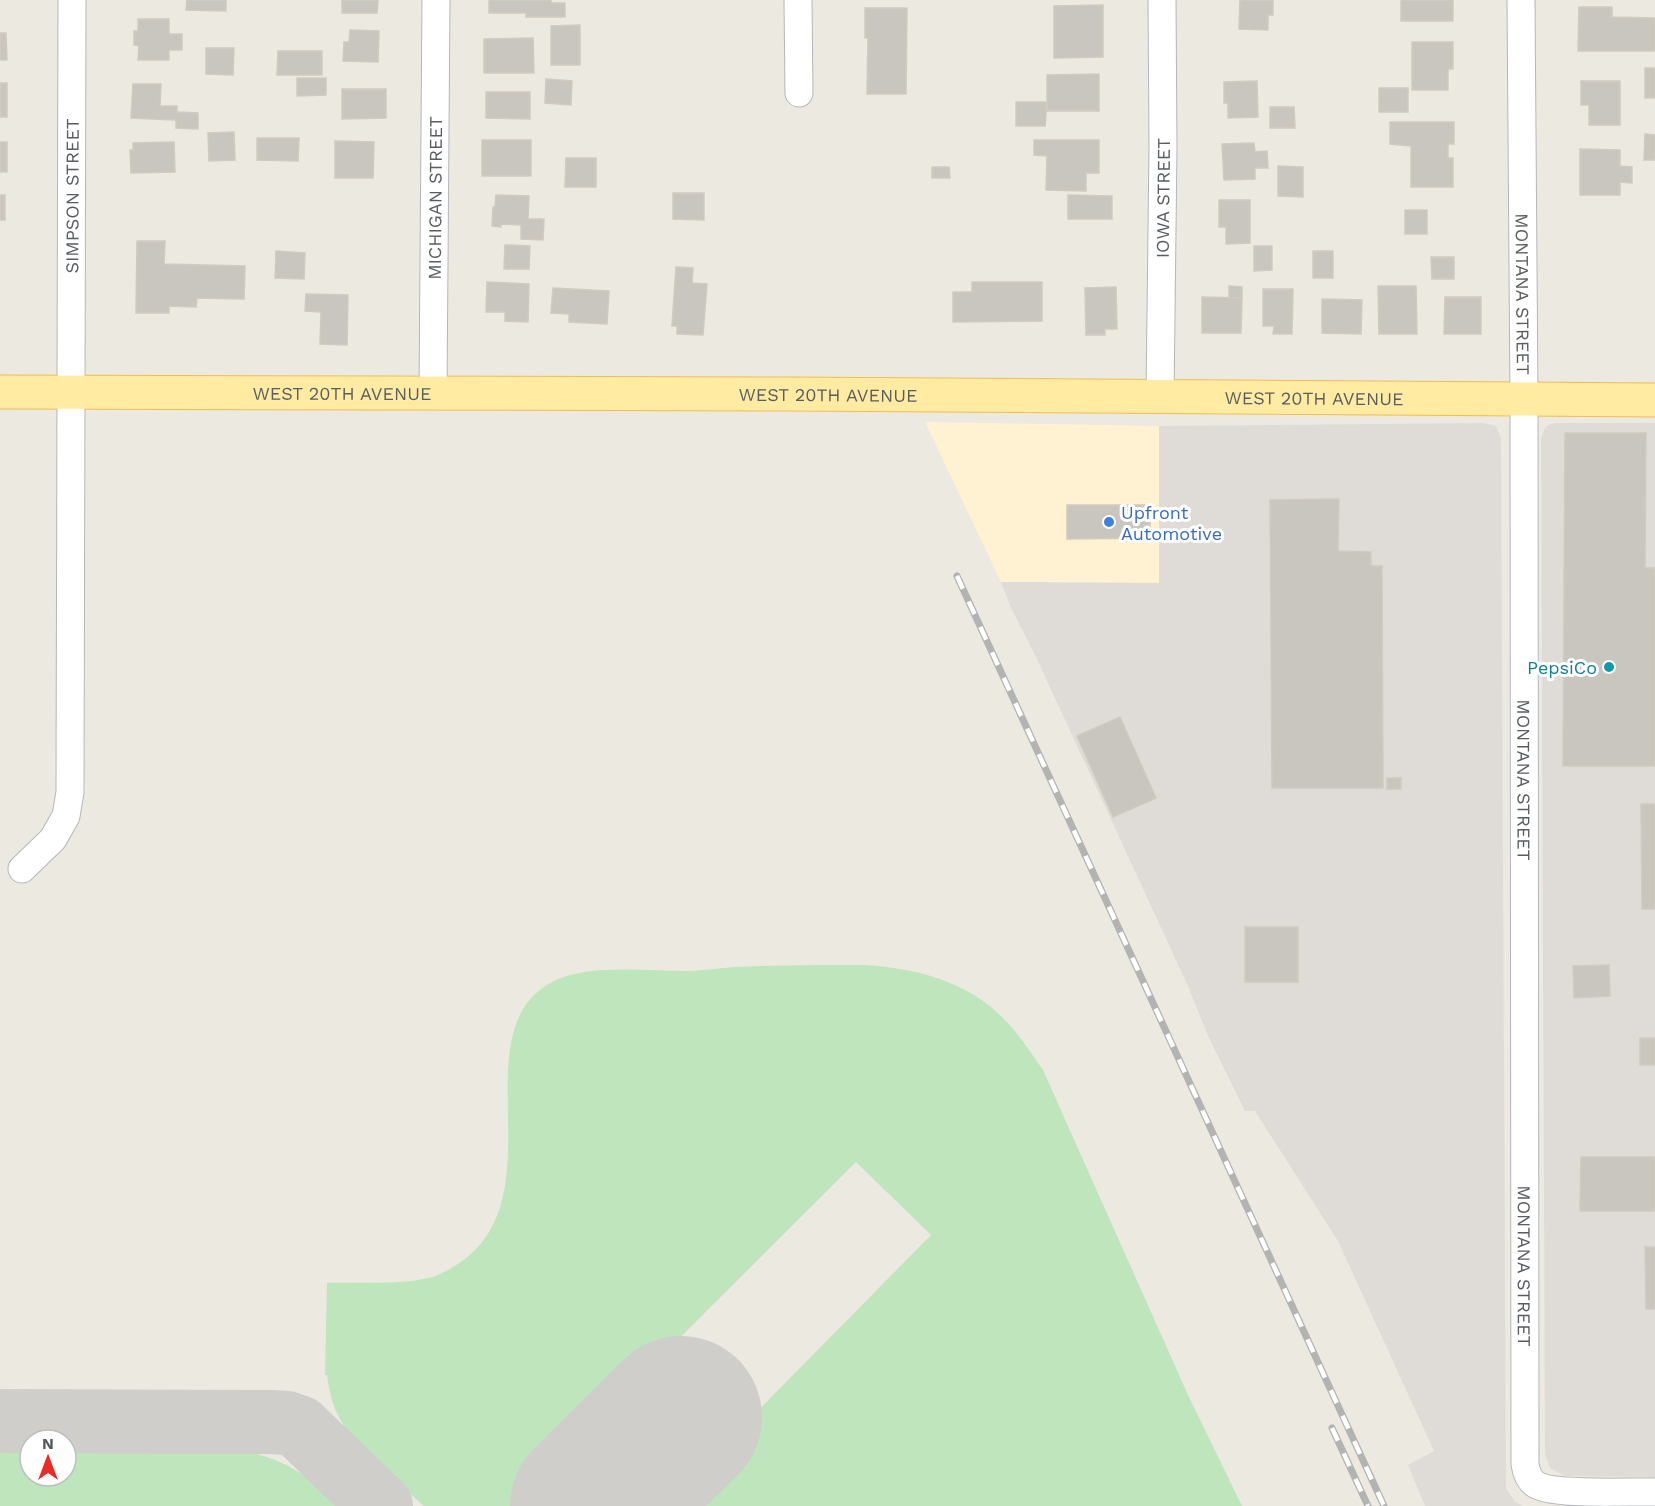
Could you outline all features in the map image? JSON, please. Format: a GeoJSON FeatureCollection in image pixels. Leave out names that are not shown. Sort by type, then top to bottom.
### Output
{"type":"FeatureCollection","features":[{"type":"Feature","properties":{"kind":"main road","name":"WEST 20TH AVENUE"},"geometry":{"type":"LineString","coordinates":[[0,392],[788,394],[1655,400]]}},
{"type":"Feature","properties":{"kind":"street","name":"SIMPSON STREET"},"geometry":{"type":"LineString","coordinates":[[22,868],[53,839],[66,816],[70,792],[72,0]]}},
{"type":"Feature","properties":{"kind":"street","name":"MICHIGAN STREET"},"geometry":{"type":"LineString","coordinates":[[433,394],[436,0]]}},
{"type":"Feature","properties":{"kind":"street"},"geometry":{"type":"LineString","coordinates":[[798,0],[799,93]]}},
{"type":"Feature","properties":{"kind":"street","name":"IOWA STREET"},"geometry":{"type":"LineString","coordinates":[[1160,398],[1162,0]]}},
{"type":"Feature","properties":{"kind":"street","name":"MONTANA STREET"},"geometry":{"type":"LineString","coordinates":[[1521,0],[1524,399],[1525,1464],[1526,1472],[1536,1484],[1557,1490],[1655,1492]]}},
{"type":"Feature","properties":{"kind":"shaded area"},"geometry":{"type":"Polygon","coordinates":[[[925,422],[1159,426],[1159,583],[1001,582],[925,422]]]}},
{"type":"Feature","properties":{"kind":"shaded area"},"geometry":{"type":"Polygon","coordinates":[[[1484,423],[1496,426],[1501,438],[1506,1488],[1515,1502],[1523,1506],[1425,1506],[1408,1465],[1434,1451],[1338,1241],[1255,1111],[1245,1111],[1209,1038],[1187,984],[1036,657],[1011,608],[1001,582],[1159,583],[1159,426],[1484,423]]]}},
{"type":"Feature","properties":{"kind":"shaded area"},"geometry":{"type":"Polygon","coordinates":[[[1555,423],[1655,423],[1655,1477],[1565,1476],[1550,1468],[1545,1454],[1541,439],[1548,425],[1555,423]]]}},
{"type":"Feature","properties":{"kind":"green space"},"geometry":{"type":"Polygon","coordinates":[[[866,965],[922,974],[958,986],[975,995],[1004,1019],[1034,1057],[1043,1070],[1188,1395],[1242,1506],[664,1506],[931,1235],[856,1162],[511,1506],[424,1506],[363,1450],[336,1411],[327,1375],[325,1375],[327,1283],[401,1282],[429,1278],[440,1274],[478,1247],[499,1212],[507,1171],[511,1043],[523,1009],[550,983],[582,972],[601,970],[693,971],[750,966],[866,965]]]}},
{"type":"Feature","properties":{"kind":"green space"},"geometry":{"type":"Polygon","coordinates":[[[0,1449],[18,1449],[18,1488],[78,1488],[78,1449],[229,1450],[253,1453],[291,1468],[312,1481],[340,1506],[0,1506],[0,1449]]]}},
{"type":"Feature","properties":{"kind":"building"},"geometry":{"type":"Polygon","coordinates":[[[187,0],[226,0],[226,11],[186,10],[187,0]]]}},
{"type":"Feature","properties":{"kind":"building"},"geometry":{"type":"Polygon","coordinates":[[[342,0],[378,0],[377,13],[342,13],[342,0]]]}},
{"type":"Feature","properties":{"kind":"building"},"geometry":{"type":"Polygon","coordinates":[[[489,0],[551,0],[551,3],[565,3],[565,17],[526,17],[526,13],[489,13],[489,0]]]}},
{"type":"Feature","properties":{"kind":"building"},"geometry":{"type":"Polygon","coordinates":[[[1240,0],[1273,0],[1273,15],[1268,15],[1268,30],[1239,29],[1240,0]]]}},
{"type":"Feature","properties":{"kind":"building"},"geometry":{"type":"Polygon","coordinates":[[[1401,0],[1453,0],[1453,21],[1401,21],[1401,0]]]}},
{"type":"Feature","properties":{"kind":"building"},"geometry":{"type":"Polygon","coordinates":[[[1103,5],[1103,57],[1054,58],[1054,6],[1103,5]]]}},
{"type":"Feature","properties":{"kind":"building"},"geometry":{"type":"Polygon","coordinates":[[[1579,7],[1612,7],[1612,17],[1655,18],[1655,51],[1578,51],[1579,7]]]}},
{"type":"Feature","properties":{"kind":"building"},"geometry":{"type":"Polygon","coordinates":[[[865,8],[907,8],[906,94],[867,94],[868,38],[865,38],[865,8]]]}},
{"type":"Feature","properties":{"kind":"building"},"geometry":{"type":"Polygon","coordinates":[[[138,19],[169,19],[169,34],[182,34],[182,50],[169,50],[169,60],[138,60],[139,46],[134,45],[134,31],[138,31],[138,19]]]}},
{"type":"Feature","properties":{"kind":"building"},"geometry":{"type":"Polygon","coordinates":[[[580,25],[580,65],[551,65],[551,26],[580,25]]]}},
{"type":"Feature","properties":{"kind":"building"},"geometry":{"type":"Polygon","coordinates":[[[350,30],[379,31],[378,62],[343,61],[344,42],[349,42],[350,30]]]}},
{"type":"Feature","properties":{"kind":"building"},"geometry":{"type":"Polygon","coordinates":[[[0,33],[6,33],[7,60],[0,60],[0,33]]]}},
{"type":"Feature","properties":{"kind":"building"},"geometry":{"type":"Polygon","coordinates":[[[533,38],[534,73],[484,73],[484,39],[533,38]]]}},
{"type":"Feature","properties":{"kind":"building"},"geometry":{"type":"Polygon","coordinates":[[[1412,42],[1453,42],[1453,69],[1448,69],[1448,90],[1412,90],[1412,42]]]}},
{"type":"Feature","properties":{"kind":"building"},"geometry":{"type":"Polygon","coordinates":[[[206,48],[234,48],[233,75],[206,74],[206,48]]]}},
{"type":"Feature","properties":{"kind":"building"},"geometry":{"type":"Polygon","coordinates":[[[278,51],[322,51],[322,75],[277,75],[278,51]]]}},
{"type":"Feature","properties":{"kind":"building"},"geometry":{"type":"Polygon","coordinates":[[[1645,68],[1655,68],[1655,98],[1645,98],[1645,68]]]}},
{"type":"Feature","properties":{"kind":"building"},"geometry":{"type":"Polygon","coordinates":[[[1099,74],[1099,111],[1047,111],[1047,75],[1099,74]]]}},
{"type":"Feature","properties":{"kind":"building"},"geometry":{"type":"Polygon","coordinates":[[[297,78],[326,78],[326,95],[297,96],[297,78]]]}},
{"type":"Feature","properties":{"kind":"building"},"geometry":{"type":"Polygon","coordinates":[[[546,79],[572,81],[571,105],[545,103],[546,79]]]}},
{"type":"Feature","properties":{"kind":"building"},"geometry":{"type":"Polygon","coordinates":[[[1257,81],[1258,117],[1228,118],[1228,103],[1224,103],[1224,82],[1257,81]]]}},
{"type":"Feature","properties":{"kind":"building"},"geometry":{"type":"Polygon","coordinates":[[[1581,81],[1620,81],[1620,125],[1589,125],[1589,105],[1581,105],[1581,81]]]}},
{"type":"Feature","properties":{"kind":"building"},"geometry":{"type":"Polygon","coordinates":[[[0,83],[7,83],[7,117],[0,117],[0,83]]]}},
{"type":"Feature","properties":{"kind":"building"},"geometry":{"type":"Polygon","coordinates":[[[133,84],[161,84],[160,106],[177,106],[177,112],[198,113],[198,129],[176,128],[176,120],[131,118],[133,84]]]}},
{"type":"Feature","properties":{"kind":"building"},"geometry":{"type":"Polygon","coordinates":[[[1379,88],[1408,88],[1408,112],[1379,112],[1379,88]]]}},
{"type":"Feature","properties":{"kind":"building"},"geometry":{"type":"Polygon","coordinates":[[[342,89],[386,89],[386,118],[342,119],[342,89]]]}},
{"type":"Feature","properties":{"kind":"building"},"geometry":{"type":"Polygon","coordinates":[[[486,92],[530,92],[530,119],[486,118],[486,92]]]}},
{"type":"Feature","properties":{"kind":"building"},"geometry":{"type":"Polygon","coordinates":[[[1016,102],[1047,102],[1045,126],[1016,126],[1016,102]]]}},
{"type":"Feature","properties":{"kind":"building"},"geometry":{"type":"Polygon","coordinates":[[[1270,107],[1294,107],[1295,128],[1270,128],[1270,107]]]}},
{"type":"Feature","properties":{"kind":"building"},"geometry":{"type":"Polygon","coordinates":[[[1390,122],[1454,122],[1454,144],[1448,144],[1448,158],[1453,158],[1453,187],[1411,187],[1411,146],[1390,144],[1390,122]]]}},
{"type":"Feature","properties":{"kind":"building"},"geometry":{"type":"Polygon","coordinates":[[[234,132],[235,160],[209,161],[208,133],[234,132]]]}},
{"type":"Feature","properties":{"kind":"building"},"geometry":{"type":"Polygon","coordinates":[[[1645,134],[1655,135],[1655,160],[1644,160],[1645,134]]]}},
{"type":"Feature","properties":{"kind":"building"},"geometry":{"type":"Polygon","coordinates":[[[257,138],[299,138],[298,161],[257,160],[257,138]]]}},
{"type":"Feature","properties":{"kind":"building"},"geometry":{"type":"Polygon","coordinates":[[[482,140],[531,140],[531,176],[482,176],[482,140]]]}},
{"type":"Feature","properties":{"kind":"building"},"geometry":{"type":"Polygon","coordinates":[[[1034,140],[1099,140],[1099,173],[1086,173],[1086,191],[1046,190],[1047,156],[1034,155],[1034,140]]]}},
{"type":"Feature","properties":{"kind":"building"},"geometry":{"type":"Polygon","coordinates":[[[335,141],[374,142],[373,178],[335,178],[335,141]]]}},
{"type":"Feature","properties":{"kind":"building"},"geometry":{"type":"Polygon","coordinates":[[[0,142],[7,142],[7,172],[0,172],[0,142]]]}},
{"type":"Feature","properties":{"kind":"building"},"geometry":{"type":"Polygon","coordinates":[[[174,142],[175,172],[131,173],[130,150],[133,150],[133,143],[174,142]]]}},
{"type":"Feature","properties":{"kind":"building"},"geometry":{"type":"Polygon","coordinates":[[[1254,143],[1255,152],[1267,151],[1268,168],[1255,168],[1255,179],[1224,180],[1222,144],[1254,143]]]}},
{"type":"Feature","properties":{"kind":"building"},"geometry":{"type":"Polygon","coordinates":[[[1580,149],[1620,150],[1620,166],[1632,167],[1632,183],[1620,182],[1620,195],[1580,195],[1580,149]]]}},
{"type":"Feature","properties":{"kind":"building"},"geometry":{"type":"Polygon","coordinates":[[[566,158],[596,158],[596,187],[565,187],[566,158]]]}},
{"type":"Feature","properties":{"kind":"building"},"geometry":{"type":"Polygon","coordinates":[[[1278,166],[1303,167],[1303,197],[1278,196],[1278,166]]]}},
{"type":"Feature","properties":{"kind":"building"},"geometry":{"type":"Polygon","coordinates":[[[932,167],[949,167],[950,178],[932,178],[932,167]]]}},
{"type":"Feature","properties":{"kind":"building"},"geometry":{"type":"Polygon","coordinates":[[[673,193],[704,193],[704,220],[673,219],[673,193]]]}},
{"type":"Feature","properties":{"kind":"building"},"geometry":{"type":"Polygon","coordinates":[[[0,195],[5,195],[5,220],[0,220],[0,195]]]}},
{"type":"Feature","properties":{"kind":"building"},"geometry":{"type":"Polygon","coordinates":[[[496,195],[529,196],[528,219],[544,219],[543,240],[521,239],[521,225],[492,226],[496,195]]]}},
{"type":"Feature","properties":{"kind":"building"},"geometry":{"type":"Polygon","coordinates":[[[1068,195],[1112,196],[1112,219],[1068,219],[1068,195]]]}},
{"type":"Feature","properties":{"kind":"building"},"geometry":{"type":"Polygon","coordinates":[[[1219,200],[1250,200],[1250,243],[1226,244],[1226,227],[1219,227],[1219,200]]]}},
{"type":"Feature","properties":{"kind":"building"},"geometry":{"type":"Polygon","coordinates":[[[1405,210],[1427,210],[1427,234],[1405,234],[1405,210]]]}},
{"type":"Feature","properties":{"kind":"building"},"geometry":{"type":"Polygon","coordinates":[[[137,241],[165,241],[164,264],[245,266],[244,299],[197,298],[196,307],[169,306],[169,313],[136,313],[137,241]]]}},
{"type":"Feature","properties":{"kind":"building"},"geometry":{"type":"Polygon","coordinates":[[[505,245],[530,246],[529,269],[504,269],[505,245]]]}},
{"type":"Feature","properties":{"kind":"building"},"geometry":{"type":"Polygon","coordinates":[[[1254,246],[1272,246],[1272,270],[1254,271],[1254,246]]]}},
{"type":"Feature","properties":{"kind":"building"},"geometry":{"type":"Polygon","coordinates":[[[276,251],[305,253],[304,279],[275,278],[276,251]]]}},
{"type":"Feature","properties":{"kind":"building"},"geometry":{"type":"Polygon","coordinates":[[[1313,251],[1333,251],[1333,278],[1313,278],[1313,251]]]}},
{"type":"Feature","properties":{"kind":"building"},"geometry":{"type":"Polygon","coordinates":[[[1431,257],[1454,257],[1454,279],[1432,279],[1431,257]]]}},
{"type":"Feature","properties":{"kind":"building"},"geometry":{"type":"Polygon","coordinates":[[[676,267],[693,268],[692,283],[707,284],[703,335],[677,334],[677,326],[672,326],[676,267]]]}},
{"type":"Feature","properties":{"kind":"building"},"geometry":{"type":"Polygon","coordinates":[[[487,282],[529,284],[528,322],[505,321],[505,312],[486,312],[487,282]]]}},
{"type":"Feature","properties":{"kind":"building"},"geometry":{"type":"Polygon","coordinates":[[[972,282],[1042,282],[1042,321],[953,322],[953,292],[972,292],[972,282]]]}},
{"type":"Feature","properties":{"kind":"building"},"geometry":{"type":"Polygon","coordinates":[[[1229,286],[1242,287],[1242,298],[1229,298],[1229,286]]]}},
{"type":"Feature","properties":{"kind":"building"},"geometry":{"type":"Polygon","coordinates":[[[1378,286],[1416,286],[1417,334],[1379,334],[1378,286]]]}},
{"type":"Feature","properties":{"kind":"building"},"geometry":{"type":"Polygon","coordinates":[[[1116,287],[1117,329],[1105,329],[1105,335],[1086,335],[1085,288],[1116,287]]]}},
{"type":"Feature","properties":{"kind":"building"},"geometry":{"type":"Polygon","coordinates":[[[553,288],[609,291],[607,324],[569,322],[569,314],[551,313],[553,288]]]}},
{"type":"Feature","properties":{"kind":"building"},"geometry":{"type":"Polygon","coordinates":[[[1263,289],[1293,289],[1292,334],[1273,334],[1274,326],[1263,326],[1263,289]]]}},
{"type":"Feature","properties":{"kind":"building"},"geometry":{"type":"Polygon","coordinates":[[[306,294],[348,295],[347,345],[320,344],[321,312],[305,311],[306,294]]]}},
{"type":"Feature","properties":{"kind":"building"},"geometry":{"type":"Polygon","coordinates":[[[1202,297],[1242,298],[1241,333],[1202,333],[1202,297]]]}},
{"type":"Feature","properties":{"kind":"building"},"geometry":{"type":"Polygon","coordinates":[[[1445,297],[1481,297],[1481,334],[1444,334],[1445,297]]]}},
{"type":"Feature","properties":{"kind":"building"},"geometry":{"type":"Polygon","coordinates":[[[1322,299],[1362,300],[1361,334],[1322,333],[1322,299]]]}},
{"type":"Feature","properties":{"kind":"building","name":"PepsiCo"},"geometry":{"type":"Polygon","coordinates":[[[1565,433],[1646,433],[1645,568],[1655,568],[1655,766],[1563,766],[1565,433]]]}},
{"type":"Feature","properties":{"kind":"building"},"geometry":{"type":"Polygon","coordinates":[[[1339,499],[1338,551],[1371,552],[1371,566],[1382,566],[1383,788],[1272,788],[1270,500],[1339,499]]]}},
{"type":"Feature","properties":{"kind":"building","name":"Upfront Automotive"},"geometry":{"type":"Polygon","coordinates":[[[1067,505],[1150,505],[1150,538],[1067,539],[1067,505]]]}},
{"type":"Feature","properties":{"kind":"building"},"geometry":{"type":"Polygon","coordinates":[[[1120,717],[1156,798],[1113,817],[1077,736],[1120,717]]]}},
{"type":"Feature","properties":{"kind":"building"},"geometry":{"type":"Polygon","coordinates":[[[1387,778],[1401,778],[1401,789],[1387,789],[1387,778]]]}},
{"type":"Feature","properties":{"kind":"building"},"geometry":{"type":"Polygon","coordinates":[[[1641,804],[1655,804],[1655,909],[1642,909],[1641,804]]]}},
{"type":"Feature","properties":{"kind":"building"},"geometry":{"type":"Polygon","coordinates":[[[1245,927],[1298,927],[1298,982],[1245,982],[1245,927]]]}},
{"type":"Feature","properties":{"kind":"building"},"geometry":{"type":"Polygon","coordinates":[[[1609,965],[1610,996],[1574,998],[1573,966],[1609,965]]]}},
{"type":"Feature","properties":{"kind":"building"},"geometry":{"type":"Polygon","coordinates":[[[1640,1038],[1655,1038],[1655,1065],[1640,1065],[1640,1038]]]}},
{"type":"Feature","properties":{"kind":"building"},"geometry":{"type":"Polygon","coordinates":[[[1581,1157],[1655,1157],[1655,1211],[1580,1211],[1581,1157]]]}},
{"type":"Feature","properties":{"kind":"building"},"geometry":{"type":"Polygon","coordinates":[[[1645,1247],[1655,1247],[1655,1309],[1646,1309],[1645,1247]]]}},
{"type":"Feature","properties":{"kind":"taxiway"},"geometry":{"type":"LineString","coordinates":[[0,1421],[287,1423],[299,1427],[381,1506]]}},
{"type":"Feature","properties":{"kind":"runway"},"geometry":{"type":"LineString","coordinates":[[591,1506],[681,1417]]}},
{"type":"Feature","properties":{"kind":"railway"},"geometry":{"type":"LineString","coordinates":[[957,576],[1384,1506]]}},
{"type":"Feature","properties":{"kind":"railway"},"geometry":{"type":"LineString","coordinates":[[1332,1428],[1368,1506]]}},
{"type":"Feature","properties":{"kind":"place","name":"Upfront Automotive"},"geometry":{"type":"Point","coordinates":[1109,522]}},
{"type":"Feature","properties":{"kind":"place","name":"PepsiCo"},"geometry":{"type":"Point","coordinates":[1609,667]}}]}
